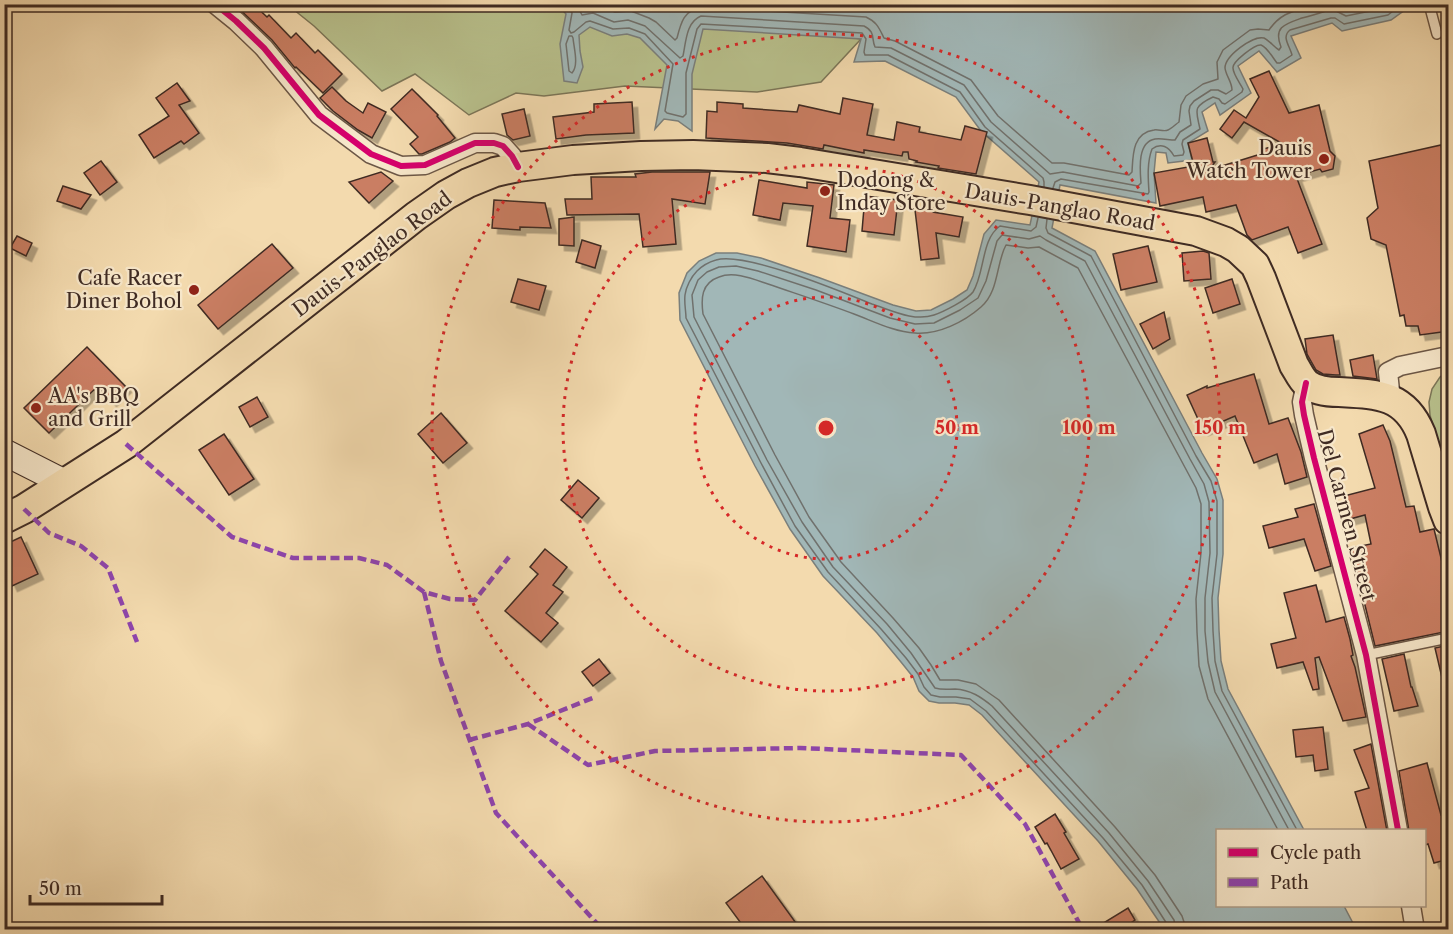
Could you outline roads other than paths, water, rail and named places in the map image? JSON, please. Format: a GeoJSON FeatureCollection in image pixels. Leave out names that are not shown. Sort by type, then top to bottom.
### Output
{"type":"FeatureCollection","features":[{"type":"Feature","properties":{"kind":"main road","name":"Dauis-Panglao Road"},"geometry":{"type":"LineString","coordinates":[[4,519],[126,444],[446,195],[495,172],[573,160],[641,156],[731,155],[800,162],[1030,200],[1196,231],[1238,249],[1255,266],[1294,364],[1306,383]]}},
{"type":"Feature","properties":{"kind":"main road"},"geometry":{"type":"LineString","coordinates":[[1306,383],[1316,389],[1329,392],[1383,396],[1401,405],[1411,414],[1417,423],[1449,520]]}},
{"type":"Feature","properties":{"kind":"main road"},"geometry":{"type":"LineString","coordinates":[[4,452],[65,483]]}},
{"type":"Feature","properties":{"kind":"street"},"geometry":{"type":"LineString","coordinates":[[215,4],[264,48],[318,115],[371,154],[401,166],[425,165],[475,143],[484,142],[503,146],[518,167]]}},
{"type":"Feature","properties":{"kind":"street"},"geometry":{"type":"LineString","coordinates":[[1391,400],[1388,372],[1400,366],[1449,356]]}},
{"type":"Feature","properties":{"kind":"street","name":"Del Carmen Street"},"geometry":{"type":"LineString","coordinates":[[1306,383],[1302,402],[1304,415],[1366,655],[1398,829]]}},
{"type":"Feature","properties":{"kind":"street"},"geometry":{"type":"LineString","coordinates":[[1411,907],[1415,930]]}},
{"type":"Feature","properties":{"kind":"lane"},"geometry":{"type":"LineString","coordinates":[[1429,4],[1437,34]]}},
{"type":"Feature","properties":{"kind":"lane"},"geometry":{"type":"LineString","coordinates":[[1366,655],[1449,638]]}},
{"type":"Feature","properties":{"kind":"water"},"geometry":{"type":"Polygon","coordinates":[[[558,5],[1409,5],[1391,20],[1342,31],[1332,23],[1291,36],[1301,58],[1277,72],[1259,51],[1238,66],[1251,93],[1220,115],[1215,103],[1202,112],[1208,131],[1188,143],[1192,160],[1168,163],[1166,153],[1156,152],[1154,173],[1156,203],[1060,185],[1052,228],[1095,251],[1217,479],[1223,500],[1223,554],[1218,598],[1221,661],[1228,689],[1303,829],[1216,829],[1216,907],[1345,907],[1356,929],[1164,929],[1137,889],[1098,841],[982,715],[969,705],[929,701],[919,691],[913,677],[877,633],[823,576],[790,529],[680,320],[679,293],[687,273],[699,261],[716,253],[737,253],[761,258],[893,305],[916,311],[931,310],[967,290],[984,234],[996,220],[1030,225],[1039,182],[981,131],[956,97],[885,61],[854,62],[861,39],[703,29],[692,74],[692,131],[678,121],[664,119],[655,129],[667,65],[640,38],[627,34],[612,36],[590,27],[579,35],[583,67],[577,83],[564,81],[560,44],[566,14],[558,5]]]}},
{"type":"Feature","properties":{"kind":"place","name":"Dauis Watch Tower"},"geometry":{"type":"Point","coordinates":[1324,159]}},
{"type":"Feature","properties":{"kind":"place","name":"Dodong & Inday Store"},"geometry":{"type":"Point","coordinates":[825,191]}},
{"type":"Feature","properties":{"kind":"place","name":"Cafe Racer Diner Bohol"},"geometry":{"type":"Point","coordinates":[194,290]}},
{"type":"Feature","properties":{"kind":"place","name":"AA's BBQ and Grill"},"geometry":{"type":"Point","coordinates":[36,408]}}]}
